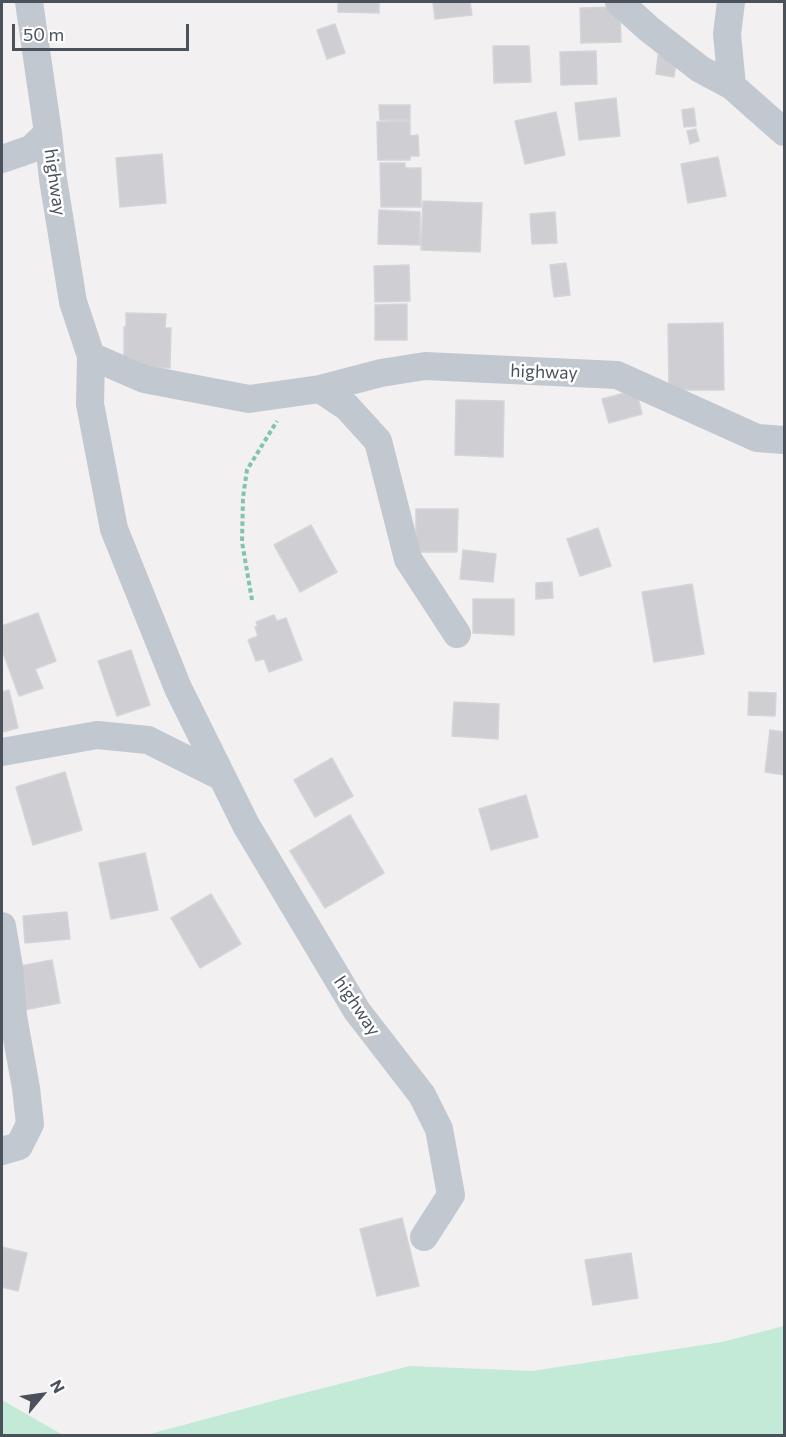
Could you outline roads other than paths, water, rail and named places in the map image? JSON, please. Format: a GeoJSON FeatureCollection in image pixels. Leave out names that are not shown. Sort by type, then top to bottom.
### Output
{"type":"FeatureCollection","features":[{"type":"Feature","properties":{"kind":"street"},"geometry":{"type":"LineString","coordinates":[[619,2],[700,69],[732,86],[784,132]]}},
{"type":"Feature","properties":{"kind":"street"},"geometry":{"type":"LineString","coordinates":[[731,2],[727,34],[732,86]]}},
{"type":"Feature","properties":{"kind":"street","name":"highway"},"geometry":{"type":"LineString","coordinates":[[34,3],[53,179],[73,302],[91,356],[90,405],[114,529],[178,688],[246,825],[357,1011],[422,1095],[439,1129],[451,1195],[424,1237]]}},
{"type":"Feature","properties":{"kind":"street"},"geometry":{"type":"LineString","coordinates":[[2,159],[31,149],[48,133]]}},
{"type":"Feature","properties":{"kind":"street","name":"highway"},"geometry":{"type":"LineString","coordinates":[[91,356],[144,379],[249,399],[310,391],[381,373],[425,366],[617,375],[757,438],[784,440]]}},
{"type":"Feature","properties":{"kind":"street"},"geometry":{"type":"LineString","coordinates":[[310,391],[347,407],[378,441],[408,559],[457,634]]}},
{"type":"Feature","properties":{"kind":"street"},"geometry":{"type":"LineString","coordinates":[[2,752],[97,735],[148,740],[222,777]]}},
{"type":"Feature","properties":{"kind":"street"},"geometry":{"type":"LineString","coordinates":[[2,926],[30,1124],[19,1146],[2,1151]]}}]}
